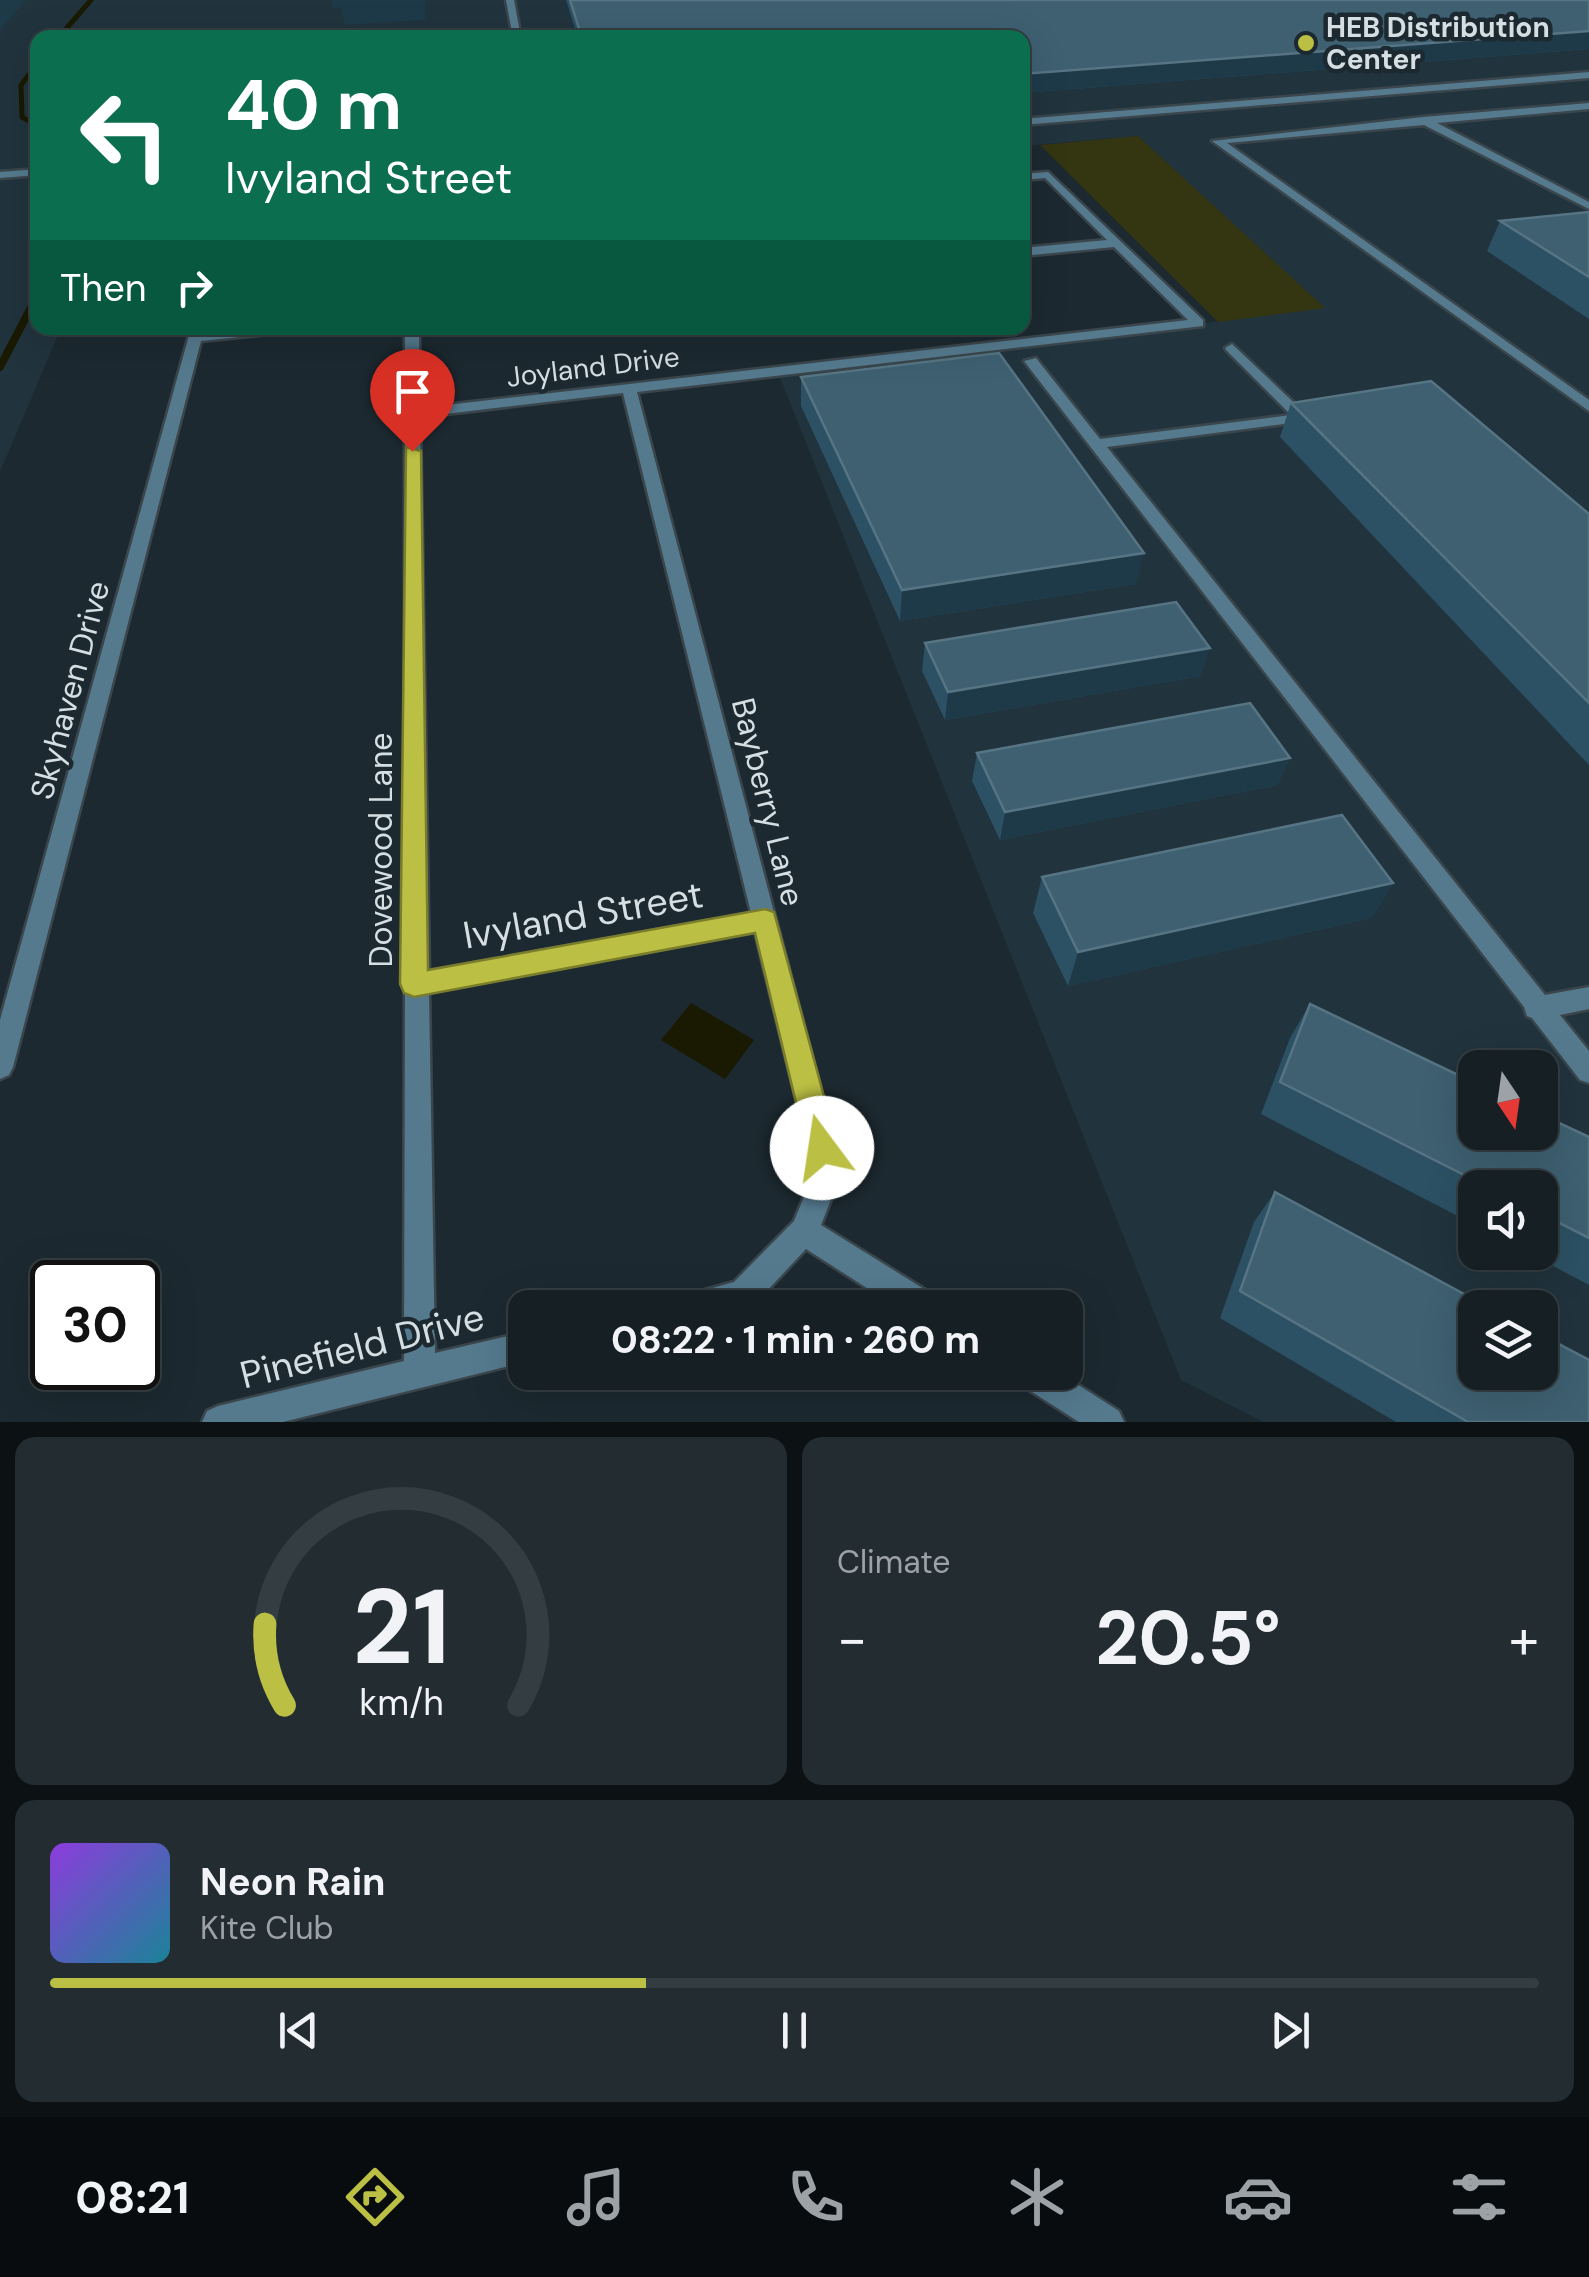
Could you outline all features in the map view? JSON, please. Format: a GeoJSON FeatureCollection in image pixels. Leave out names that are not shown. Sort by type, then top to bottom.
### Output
{"type":"FeatureCollection","features":[{"type":"Feature","properties":{"kind":"street"},"geometry":{"type":"LineString","coordinates":[[286,0],[308,4]]}},
{"type":"Feature","properties":{"kind":"street"},"geometry":{"type":"LineString","coordinates":[[510,0],[516,30]]}},
{"type":"Feature","properties":{"kind":"street"},"geometry":{"type":"LineString","coordinates":[[1030,121],[1589,75]]}},
{"type":"Feature","properties":{"kind":"street"},"geometry":{"type":"LineString","coordinates":[[1589,106],[1220,138],[1217,144],[1589,407]]}},
{"type":"Feature","properties":{"kind":"street"},"geometry":{"type":"LineString","coordinates":[[1423,120],[1589,206]]}},
{"type":"Feature","properties":{"kind":"street"},"geometry":{"type":"LineString","coordinates":[[0,175],[30,173]]}},
{"type":"Feature","properties":{"kind":"street"},"geometry":{"type":"LineString","coordinates":[[1030,176],[1048,175],[1115,243]]}},
{"type":"Feature","properties":{"kind":"street"},"geometry":{"type":"LineString","coordinates":[[1030,251],[1115,243]]}},
{"type":"Feature","properties":{"kind":"street","name":"Joyland Drive"},"geometry":{"type":"LineString","coordinates":[[412,413],[1198,322],[1115,243]]}},
{"type":"Feature","properties":{"kind":"street","name":"Skyhaven Drive"},"geometry":{"type":"LineString","coordinates":[[0,1068],[196,335]]}},
{"type":"Feature","properties":{"kind":"street","name":"Dovewood Lane"},"geometry":{"type":"LineString","coordinates":[[412,335],[414,984],[420,1373]]}},
{"type":"Feature","properties":{"kind":"street"},"geometry":{"type":"LineString","coordinates":[[1095,444],[1302,418],[1232,348]]}},
{"type":"Feature","properties":{"kind":"street"},"geometry":{"type":"LineString","coordinates":[[1031,361],[1589,1071]]}},
{"type":"Feature","properties":{"kind":"street","name":"Bayberry Lane"},"geometry":{"type":"LineString","coordinates":[[629,388],[822,1148],[820,1192],[804,1231]]}},
{"type":"Feature","properties":{"kind":"street","name":"Ivyland Street"},"geometry":{"type":"LineString","coordinates":[[414,984],[765,920]]}},
{"type":"Feature","properties":{"kind":"street"},"geometry":{"type":"LineString","coordinates":[[1536,1008],[1589,998]]}},
{"type":"Feature","properties":{"kind":"street"},"geometry":{"type":"LineString","coordinates":[[747,1290],[804,1231],[897,1290]]}},
{"type":"Feature","properties":{"kind":"street","name":"Pinefield Drive"},"geometry":{"type":"LineString","coordinates":[[218,1422],[508,1352]]}},
{"type":"Feature","properties":{"kind":"street"},"geometry":{"type":"LineString","coordinates":[[1058,1390],[1108,1422]]}},
{"type":"Feature","properties":{"kind":"shaded area"},"geometry":{"type":"Polygon","coordinates":[[[0,0],[1589,0],[1589,1422],[1263,1422],[1181,1380],[780,378],[1323,308],[1138,136],[1030,145],[1030,30],[30,30],[30,335],[58,335],[0,472],[0,0]]]}},
{"type":"Feature","properties":{"kind":"shaded area"},"geometry":{"type":"Polygon","coordinates":[[[1138,136],[1325,308],[1218,322],[1040,145],[1138,136]]]}},
{"type":"Feature","properties":{"kind":"shaded area"},"geometry":{"type":"Polygon","coordinates":[[[691,1003],[754,1040],[725,1079],[661,1040],[691,1003]]]}},
{"type":"Feature","properties":{"kind":"building","name":"HEB Distribution Center"},"geometry":{"type":"Polygon","coordinates":[[[570,0],[1589,0],[1589,31],[1030,73],[1030,30],[579,30],[570,0]]]}},
{"type":"Feature","properties":{"kind":"building"},"geometry":{"type":"Polygon","coordinates":[[[1589,212],[1589,277],[1500,221],[1589,212]]]}},
{"type":"Feature","properties":{"kind":"building"},"geometry":{"type":"Polygon","coordinates":[[[999,353],[1144,553],[902,590],[801,377],[999,353]]]}},
{"type":"Feature","properties":{"kind":"building"},"geometry":{"type":"Polygon","coordinates":[[[1431,381],[1589,514],[1589,703],[1291,403],[1431,381]]]}},
{"type":"Feature","properties":{"kind":"building"},"geometry":{"type":"Polygon","coordinates":[[[1176,602],[1210,648],[948,692],[925,643],[1176,602]]]}},
{"type":"Feature","properties":{"kind":"building"},"geometry":{"type":"Polygon","coordinates":[[[1250,703],[1290,758],[1005,812],[977,753],[1250,703]]]}},
{"type":"Feature","properties":{"kind":"building"},"geometry":{"type":"Polygon","coordinates":[[[1342,815],[1393,883],[1078,952],[1042,877],[1342,815]]]}},
{"type":"Feature","properties":{"kind":"building"},"geometry":{"type":"Polygon","coordinates":[[[1310,1004],[1458,1075],[1458,1150],[1558,1150],[1558,1122],[1589,1137],[1589,1238],[1558,1222],[1558,1170],[1458,1172],[1280,1082],[1310,1004]]]}},
{"type":"Feature","properties":{"kind":"building"},"geometry":{"type":"Polygon","coordinates":[[[1275,1192],[1458,1291],[1458,1390],[1558,1390],[1558,1344],[1589,1360],[1589,1422],[1468,1422],[1240,1291],[1275,1192]]]}},
{"type":"Feature","properties":{"kind":"waterway"},"geometry":{"type":"LineString","coordinates":[[65,30],[91,0]]}},
{"type":"Feature","properties":{"kind":"waterway"},"geometry":{"type":"LineString","coordinates":[[30,73],[21,85],[22,117],[30,122]]}},
{"type":"Feature","properties":{"kind":"waterway"},"geometry":{"type":"LineString","coordinates":[[0,367],[30,309]]}},
{"type":"Feature","properties":{"kind":"place","name":"HEB Distribution Center"},"geometry":{"type":"Point","coordinates":[1306,43]}},
{"type":"Feature","properties":{"kind":"route"},"geometry":{"type":"LineString","coordinates":[[412,451],[414,984],[765,920],[822,1148]]}}]}
